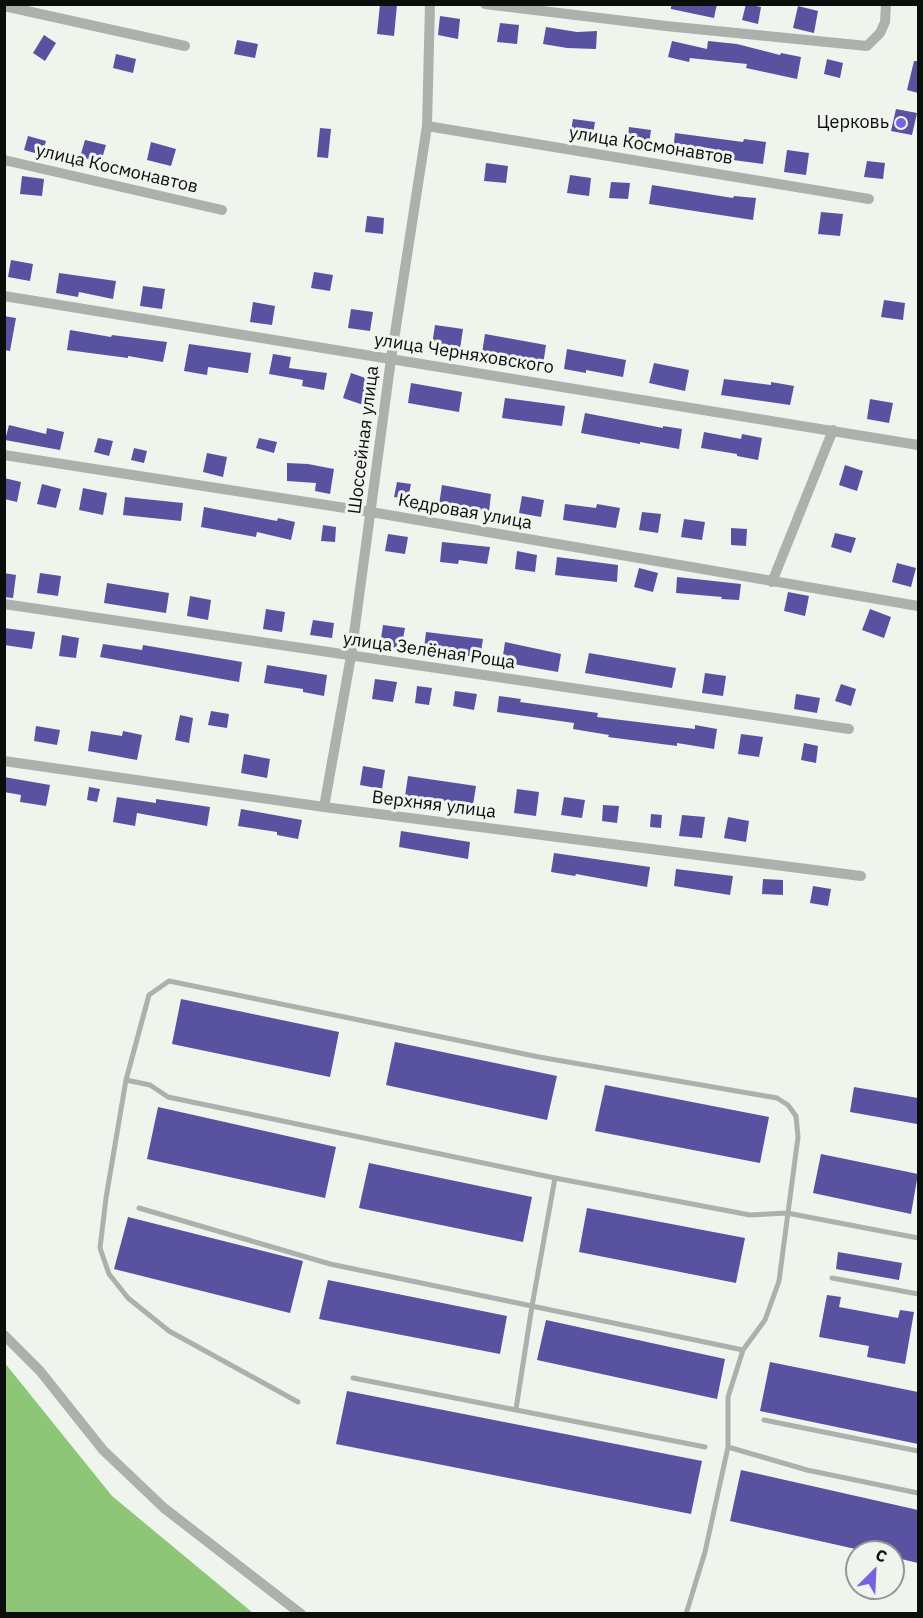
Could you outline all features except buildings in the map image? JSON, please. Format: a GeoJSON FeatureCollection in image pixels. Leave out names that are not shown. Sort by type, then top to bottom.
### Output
{"type":"FeatureCollection","features":[{"type":"Feature","properties":{"kind":"street","name":"Шоссейная улица"},"geometry":{"type":"LineString","coordinates":[[324,807],[351,656],[391,359],[427,126],[430,4]]}},
{"type":"Feature","properties":{"kind":"street"},"geometry":{"type":"LineString","coordinates":[[485,4],[666,26],[867,46],[880,33],[885,22],[886,4]]}},
{"type":"Feature","properties":{"kind":"street"},"geometry":{"type":"LineString","coordinates":[[4,6],[185,46]]}},
{"type":"Feature","properties":{"kind":"street","name":"улица Космонавтов"},"geometry":{"type":"LineString","coordinates":[[427,126],[869,200]]}},
{"type":"Feature","properties":{"kind":"street","name":"улица Космонавтов"},"geometry":{"type":"LineString","coordinates":[[4,160],[222,210]]}},
{"type":"Feature","properties":{"kind":"street","name":"улица Черняховского"},"geometry":{"type":"LineString","coordinates":[[4,296],[918,444]]}},
{"type":"Feature","properties":{"kind":"street"},"geometry":{"type":"LineString","coordinates":[[772,582],[833,430]]}},
{"type":"Feature","properties":{"kind":"street","name":"Кедровая улица"},"geometry":{"type":"LineString","coordinates":[[4,455],[371,512],[918,606]]}},
{"type":"Feature","properties":{"kind":"street","name":"улица Зелёная Роща"},"geometry":{"type":"LineString","coordinates":[[4,604],[849,729]]}},
{"type":"Feature","properties":{"kind":"street","name":"Верхняя улица"},"geometry":{"type":"LineString","coordinates":[[4,761],[324,807],[861,876]]}},
{"type":"Feature","properties":{"kind":"street"},"geometry":{"type":"LineString","coordinates":[[4,1335],[40,1371],[103,1450],[164,1508],[301,1614]]}},
{"type":"Feature","properties":{"kind":"lane"},"geometry":{"type":"LineString","coordinates":[[298,1402],[169,1330],[128,1298],[109,1274],[100,1248],[126,1080],[149,995],[169,981],[539,1057],[777,1098],[788,1105],[796,1116],[798,1137],[778,1281],[765,1320],[742,1350],[728,1397],[728,1447],[705,1552],[686,1614]]}},
{"type":"Feature","properties":{"kind":"lane"},"geometry":{"type":"LineString","coordinates":[[126,1080],[150,1085],[168,1097],[555,1178],[750,1215],[787,1213],[918,1238]]}},
{"type":"Feature","properties":{"kind":"lane"},"geometry":{"type":"LineString","coordinates":[[516,1409],[555,1178]]}},
{"type":"Feature","properties":{"kind":"lane"},"geometry":{"type":"LineString","coordinates":[[139,1208],[330,1264],[742,1350]]}},
{"type":"Feature","properties":{"kind":"lane"},"geometry":{"type":"LineString","coordinates":[[832,1278],[918,1294]]}},
{"type":"Feature","properties":{"kind":"lane"},"geometry":{"type":"LineString","coordinates":[[353,1378],[705,1447]]}},
{"type":"Feature","properties":{"kind":"lane"},"geometry":{"type":"LineString","coordinates":[[764,1420],[918,1451]]}},
{"type":"Feature","properties":{"kind":"lane"},"geometry":{"type":"LineString","coordinates":[[728,1447],[807,1470],[918,1493]]}},
{"type":"Feature","properties":{"kind":"green space"},"geometry":{"type":"Polygon","coordinates":[[[4,1362],[112,1496],[253,1613],[5,1613],[4,1362]]]}},
{"type":"Feature","properties":{"kind":"place","name":"Церковь"},"geometry":{"type":"Point","coordinates":[901,123]}}]}
